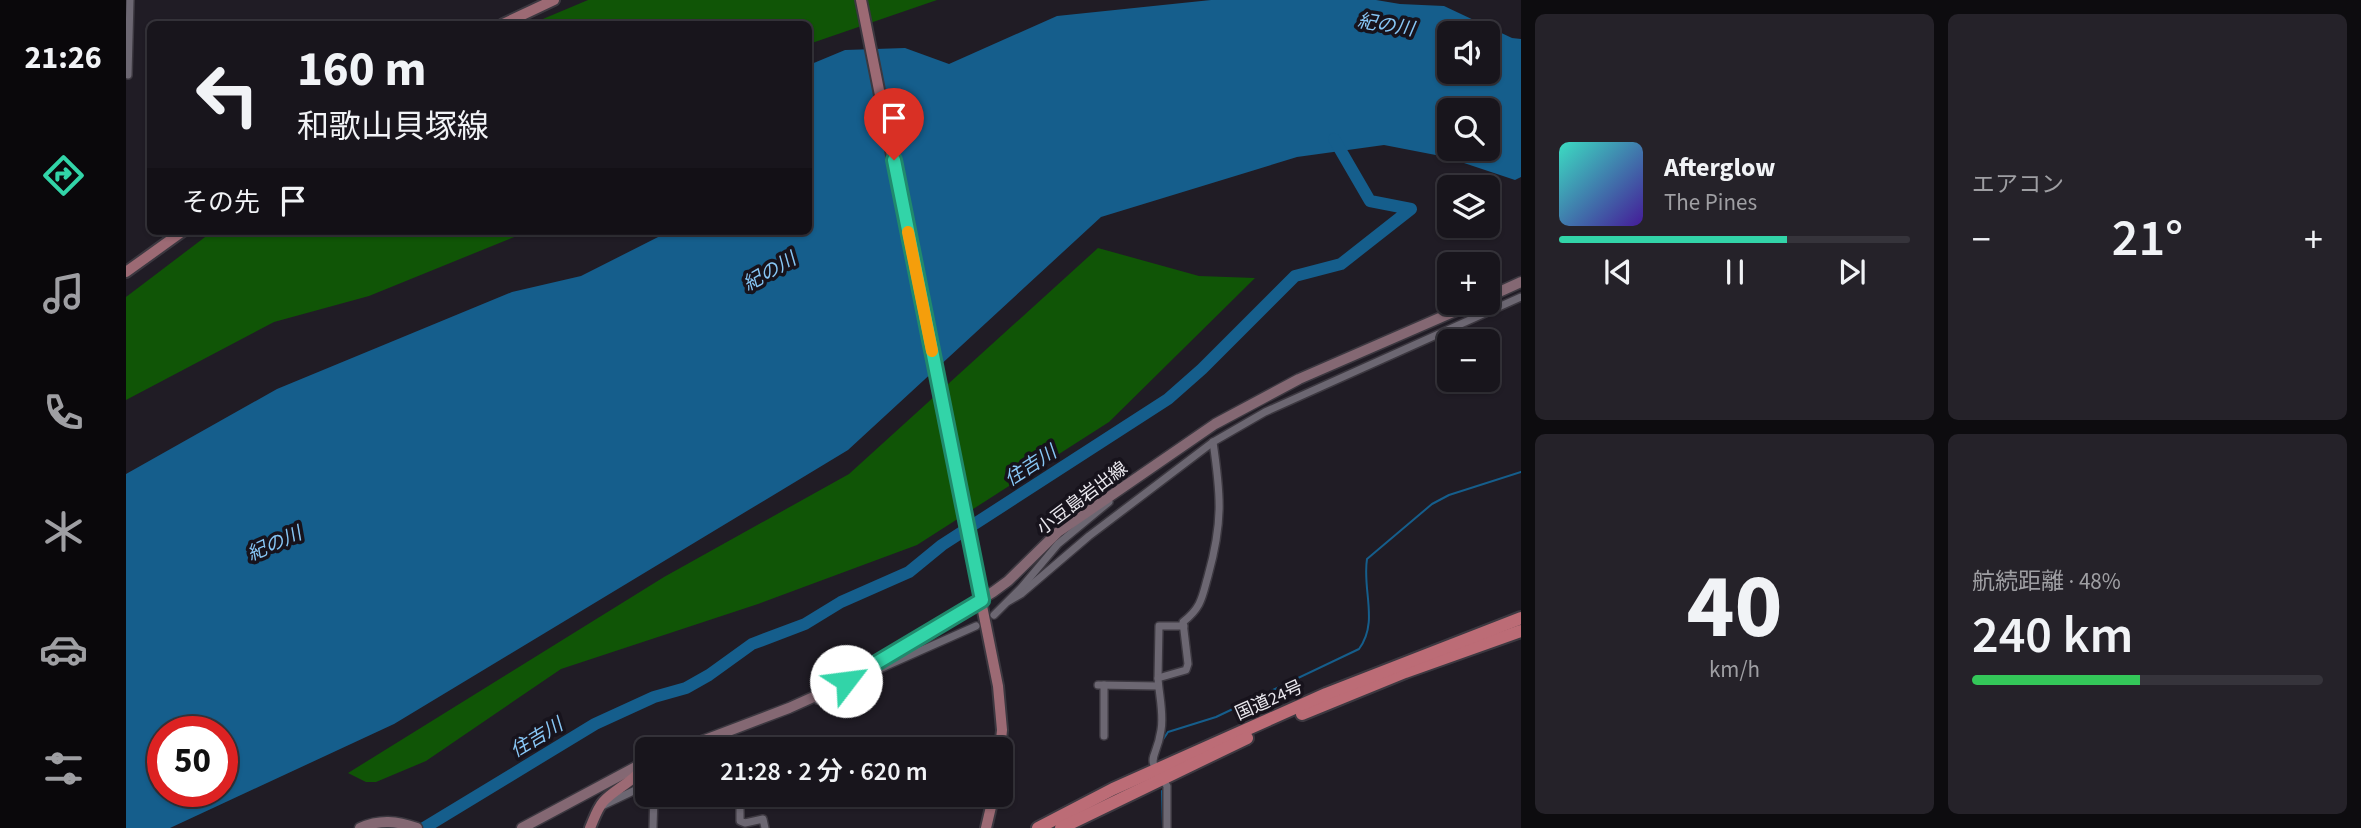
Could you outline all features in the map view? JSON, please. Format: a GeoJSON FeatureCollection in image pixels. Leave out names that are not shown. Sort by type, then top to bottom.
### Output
{"type":"FeatureCollection","features":[{"type":"Feature","properties":{"kind":"highway","name":"国道24号"},"geometry":{"type":"LineString","coordinates":[[1061,828],[1158,774],[1326,694],[1521,618]]}},
{"type":"Feature","properties":{"kind":"highway","name":"国道24号"},"geometry":{"type":"LineString","coordinates":[[1038,828],[1113,789],[1158,774],[1342,697],[1521,631]]}},
{"type":"Feature","properties":{"kind":"main road"},"geometry":{"type":"LineString","coordinates":[[862,0],[982,600],[981,626],[998,687],[1001,737]]}},
{"type":"Feature","properties":{"kind":"main road"},"geometry":{"type":"LineString","coordinates":[[509,21],[550,1]]}},
{"type":"Feature","properties":{"kind":"main road"},"geometry":{"type":"LineString","coordinates":[[126,272],[177,235]]}},
{"type":"Feature","properties":{"kind":"main road"},"geometry":{"type":"LineString","coordinates":[[1500,292],[1521,282]]}},
{"type":"Feature","properties":{"kind":"main road","name":"小豆島岩出線"},"geometry":{"type":"LineString","coordinates":[[713,737],[789,708],[863,672],[982,600],[1008,580],[1058,531],[1215,424],[1261,398],[1447,315]]}},
{"type":"Feature","properties":{"kind":"main road"},"geometry":{"type":"LineString","coordinates":[[522,828],[635,768]]}},
{"type":"Feature","properties":{"kind":"main road"},"geometry":{"type":"LineString","coordinates":[[590,828],[604,800],[635,776]]}},
{"type":"Feature","properties":{"kind":"main road"},"geometry":{"type":"LineString","coordinates":[[986,828],[990,807]]}},
{"type":"Feature","properties":{"kind":"main road"},"geometry":{"type":"LineString","coordinates":[[360,828],[384,821],[417,828]]}},
{"type":"Feature","properties":{"kind":"street"},"geometry":{"type":"LineString","coordinates":[[128,75],[130,0]]}},
{"type":"Feature","properties":{"kind":"street"},"geometry":{"type":"LineString","coordinates":[[1009,601],[1213,442],[1276,407],[1521,297]]}},
{"type":"Feature","properties":{"kind":"street"},"geometry":{"type":"LineString","coordinates":[[1104,736],[1101,685],[1158,682],[1185,670],[1188,664],[1183,622],[1200,606],[1219,533],[1221,494],[1213,442]]}},
{"type":"Feature","properties":{"kind":"street"},"geometry":{"type":"LineString","coordinates":[[995,615],[1058,544],[1124,491],[1144,471]]}},
{"type":"Feature","properties":{"kind":"street"},"geometry":{"type":"LineString","coordinates":[[789,708],[834,694],[886,666],[981,626]]}},
{"type":"Feature","properties":{"kind":"street"},"geometry":{"type":"LineString","coordinates":[[1167,828],[1167,786],[1152,761],[1161,729],[1159,626],[1184,626]]}},
{"type":"Feature","properties":{"kind":"street"},"geometry":{"type":"LineString","coordinates":[[598,808],[635,790]]}},
{"type":"Feature","properties":{"kind":"street"},"geometry":{"type":"LineString","coordinates":[[653,828],[654,807]]}},
{"type":"Feature","properties":{"kind":"street"},"geometry":{"type":"LineString","coordinates":[[740,807],[740,821],[745,823],[763,819],[765,828]]}},
{"type":"Feature","properties":{"kind":"green space"},"geometry":{"type":"Polygon","coordinates":[[[588,0],[937,0],[812,43],[812,21],[538,21],[588,0]]]}},
{"type":"Feature","properties":{"kind":"green space"},"geometry":{"type":"Polygon","coordinates":[[[208,235],[519,235],[369,296],[274,322],[126,400],[126,297],[208,235]]]}},
{"type":"Feature","properties":{"kind":"green space"},"geometry":{"type":"Polygon","coordinates":[[[1098,248],[1199,276],[1255,278],[1109,422],[917,545],[758,604],[561,669],[426,761],[376,782],[366,782],[348,773],[664,577],[849,474],[1098,248]]]}},
{"type":"Feature","properties":{"kind":"water","name":"紀の川"},"geometry":{"type":"Polygon","coordinates":[[[1211,0],[1376,0],[1444,6],[1476,21],[1437,21],[1437,84],[1500,84],[1500,32],[1521,39],[1521,177],[1515,180],[1458,161],[1500,161],[1500,98],[1437,98],[1437,155],[1384,145],[1297,157],[1101,217],[848,450],[394,724],[238,796],[238,716],[147,716],[147,807],[215,807],[170,828],[126,828],[126,474],[277,389],[512,292],[581,276],[662,235],[812,235],[812,64],[845,50],[905,48],[949,64],[1057,16],[1211,0]]]}},
{"type":"Feature","properties":{"kind":"waterway","name":"住吉川"},"geometry":{"type":"LineString","coordinates":[[424,828],[595,724],[654,697],[686,688],[752,644],[805,624],[841,602],[909,572],[942,545],[1168,399],[1202,369],[1295,276],[1341,264],[1411,209],[1370,201],[1334,139]]}},
{"type":"Feature","properties":{"kind":"waterway"},"geometry":{"type":"LineString","coordinates":[[1162,741],[1168,732],[1216,717],[1359,649],[1365,639],[1369,617],[1367,559],[1432,504],[1449,495],[1521,472]]}},
{"type":"Feature","properties":{"kind":"waterway"},"geometry":{"type":"LineString","coordinates":[[1162,791],[1163,828]]}},
{"type":"Feature","properties":{"kind":"slow traffic"},"geometry":{"type":"LineString","coordinates":[[908,232],[932,351]]}},
{"type":"Feature","properties":{"kind":"route"},"geometry":{"type":"LineString","coordinates":[[846,681],[982,600],[894,160]]}}]}
